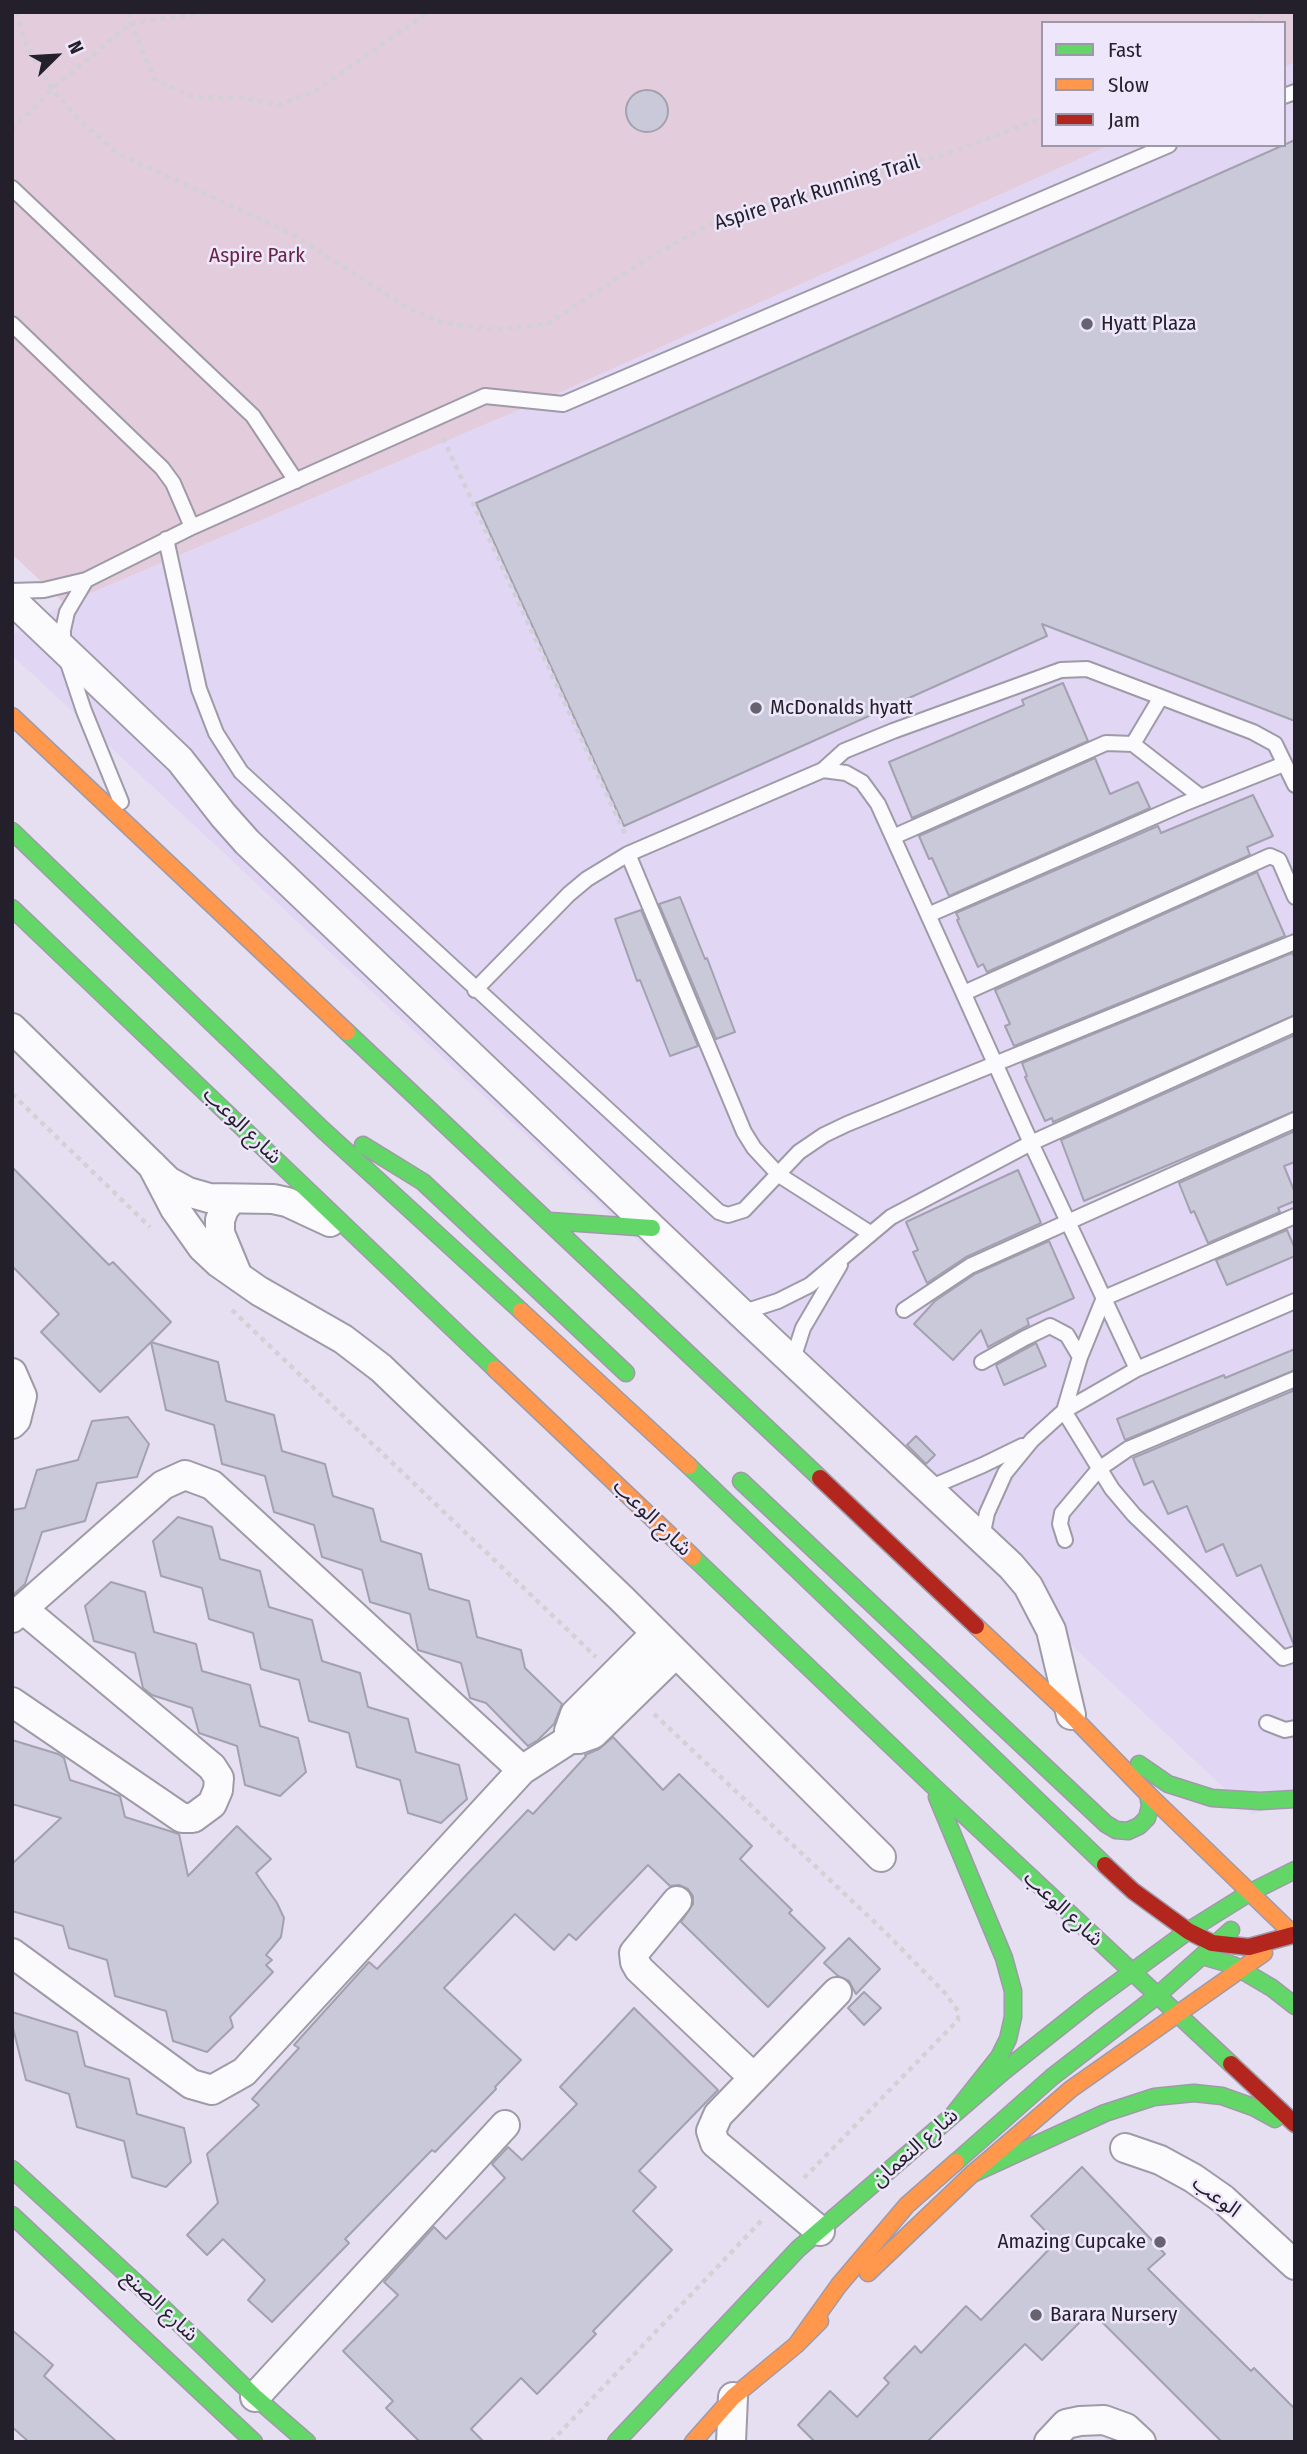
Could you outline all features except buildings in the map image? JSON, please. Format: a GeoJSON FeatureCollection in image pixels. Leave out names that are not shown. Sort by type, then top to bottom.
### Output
{"type":"FeatureCollection","features":[{"type":"Feature","properties":{"kind":"main road"},"geometry":{"type":"LineString","coordinates":[[12,716],[550,1221],[1071,1716],[1249,1893],[1260,1920],[1294,1935]]}},
{"type":"Feature","properties":{"kind":"main road"},"geometry":{"type":"LineString","coordinates":[[12,831],[321,1129],[643,1423],[1111,1872],[1213,1951],[1272,1987],[1295,2006]]}},
{"type":"Feature","properties":{"kind":"main road","name":"شارع الوعب"},"geometry":{"type":"LineString","coordinates":[[12,908],[932,1785],[1295,2124]]}},
{"type":"Feature","properties":{"kind":"main road"},"geometry":{"type":"LineString","coordinates":[[321,1129],[359,1143],[393,1161],[423,1182],[643,1388]]}},
{"type":"Feature","properties":{"kind":"main road"},"geometry":{"type":"LineString","coordinates":[[550,1221],[652,1228]]}},
{"type":"Feature","properties":{"kind":"main road"},"geometry":{"type":"LineString","coordinates":[[733,1473],[1106,1824],[1116,1830],[1128,1831],[1139,1826],[1147,1818],[1150,1806],[1148,1794]]}},
{"type":"Feature","properties":{"kind":"main road"},"geometry":{"type":"LineString","coordinates":[[1071,1716],[1168,1784],[1187,1792],[1224,1799],[1295,1799]]}},
{"type":"Feature","properties":{"kind":"main road"},"geometry":{"type":"LineString","coordinates":[[932,1785],[1004,1958],[1013,1992],[1013,2018],[1008,2039],[999,2057],[953,2115]]}},
{"type":"Feature","properties":{"kind":"main road","name":"شارع النعمان"},"geometry":{"type":"LineString","coordinates":[[616,2442],[798,2249],[1004,2071],[1130,1972],[1188,1931],[1249,1893],[1295,1870]]}},
{"type":"Feature","properties":{"kind":"main road"},"geometry":{"type":"LineString","coordinates":[[1177,2013],[1195,1970],[1240,1918],[1249,1893]]}},
{"type":"Feature","properties":{"kind":"main road"},"geometry":{"type":"LineString","coordinates":[[796,2345],[839,2285],[907,2205],[1052,2077],[1213,1951],[1287,1903]]}},
{"type":"Feature","properties":{"kind":"main road"},"geometry":{"type":"LineString","coordinates":[[1130,1972],[1170,1957],[1255,1947],[1294,1935]]}},
{"type":"Feature","properties":{"kind":"main road"},"geometry":{"type":"LineString","coordinates":[[692,2442],[733,2397],[796,2345],[972,2174],[1071,2089],[1240,1969],[1294,1935]]}},
{"type":"Feature","properties":{"kind":"main road"},"geometry":{"type":"LineString","coordinates":[[972,2174],[1105,2113],[1154,2097],[1194,2093],[1222,2096],[1253,2107],[1295,2130]]}},
{"type":"Feature","properties":{"kind":"main road","name":"شارع الصنع"},"geometry":{"type":"LineString","coordinates":[[12,2169],[158,2303],[255,2397],[307,2442]]}},
{"type":"Feature","properties":{"kind":"main road","name":"شارع الصنع"},"geometry":{"type":"LineString","coordinates":[[12,2215],[254,2442]]}},
{"type":"Feature","properties":{"kind":"street"},"geometry":{"type":"LineString","coordinates":[[12,600],[180,760],[247,842],[792,1362],[1012,1566],[1041,1607],[1058,1655],[1071,1716]]}},
{"type":"Feature","properties":{"kind":"street"},"geometry":{"type":"LineString","coordinates":[[12,1028],[168,1181],[188,1192],[209,1198],[287,1202],[360,1238]]}},
{"type":"Feature","properties":{"kind":"street"},"geometry":{"type":"LineString","coordinates":[[152,1165],[187,1229],[201,1247],[238,1276],[280,1304],[343,1339],[381,1368],[656,1633],[881,1857]]}},
{"type":"Feature","properties":{"kind":"street"},"geometry":{"type":"LineString","coordinates":[[232,1199],[220,1220],[220,1233],[238,1276]]}},
{"type":"Feature","properties":{"kind":"street"},"geometry":{"type":"LineString","coordinates":[[12,1373],[22,1396],[16,1420],[12,1424]]}},
{"type":"Feature","properties":{"kind":"street"},"geometry":{"type":"LineString","coordinates":[[12,1702],[182,1818],[193,1818],[212,1804],[218,1790],[219,1778],[212,1767],[18,1614],[163,1485],[185,1475],[212,1485],[522,1770]]}},
{"type":"Feature","properties":{"kind":"street"},"geometry":{"type":"LineString","coordinates":[[570,1739],[569,1731],[575,1714],[656,1633]]}},
{"type":"Feature","properties":{"kind":"street"},"geometry":{"type":"LineString","coordinates":[[12,1953],[191,2084],[212,2090],[244,2072],[522,1770],[570,1739],[593,1734],[676,1653]]}},
{"type":"Feature","properties":{"kind":"street"},"geometry":{"type":"LineString","coordinates":[[677,1901],[634,1953],[635,1962],[639,1969],[754,2078]]}},
{"type":"Feature","properties":{"kind":"street"},"geometry":{"type":"LineString","coordinates":[[820,2231],[715,2143],[711,2131],[718,2115],[837,1992]]}},
{"type":"Feature","properties":{"kind":"street"},"geometry":{"type":"LineString","coordinates":[[255,2397],[505,2125]]}},
{"type":"Feature","properties":{"kind":"street","name":"الوعب"},"geometry":{"type":"LineString","coordinates":[[1125,2148],[1160,2161],[1193,2178],[1232,2207],[1295,2265]]}},
{"type":"Feature","properties":{"kind":"street"},"geometry":{"type":"LineString","coordinates":[[731,2442],[733,2397]]}},
{"type":"Feature","properties":{"kind":"street"},"geometry":{"type":"LineString","coordinates":[[1049,2442],[1066,2424],[1104,2420],[1126,2428],[1141,2442]]}},
{"type":"Feature","properties":{"kind":"lane"},"geometry":{"type":"LineString","coordinates":[[12,590],[44,590],[86,580],[192,527],[485,396],[563,404],[1165,147]]}},
{"type":"Feature","properties":{"kind":"lane"},"geometry":{"type":"LineString","coordinates":[[12,188],[253,416],[296,481]]}},
{"type":"Feature","properties":{"kind":"lane"},"geometry":{"type":"LineString","coordinates":[[12,324],[162,468],[173,483],[192,527]]}},
{"type":"Feature","properties":{"kind":"lane"},"geometry":{"type":"LineString","coordinates":[[166,539],[199,689],[216,733],[240,772],[719,1212],[727,1214],[744,1210],[799,1152],[824,1135],[1295,942]]}},
{"type":"Feature","properties":{"kind":"lane"},"geometry":{"type":"LineString","coordinates":[[86,580],[67,612],[63,648],[100,753],[135,832]]}},
{"type":"Feature","properties":{"kind":"lane"},"geometry":{"type":"LineString","coordinates":[[475,990],[569,894],[597,872],[631,852],[823,770],[844,751],[1061,670],[1087,669],[1253,732],[1275,744],[1295,785]]}},
{"type":"Feature","properties":{"kind":"lane"},"geometry":{"type":"LineString","coordinates":[[1133,744],[1161,697]]}},
{"type":"Feature","properties":{"kind":"lane"},"geometry":{"type":"LineString","coordinates":[[892,836],[1106,743],[1133,744],[1201,797]]}},
{"type":"Feature","properties":{"kind":"lane"},"geometry":{"type":"LineString","coordinates":[[928,915],[1284,764]]}},
{"type":"Feature","properties":{"kind":"lane"},"geometry":{"type":"LineString","coordinates":[[823,770],[846,773],[862,782],[878,804],[1031,1143],[1137,1369]]}},
{"type":"Feature","properties":{"kind":"lane"},"geometry":{"type":"LineString","coordinates":[[631,852],[744,1132],[765,1162],[779,1175],[870,1233]]}},
{"type":"Feature","properties":{"kind":"lane"},"geometry":{"type":"LineString","coordinates":[[964,993],[1270,856],[1279,860],[1295,897]]}},
{"type":"Feature","properties":{"kind":"lane"},"geometry":{"type":"LineString","coordinates":[[741,1313],[795,1294],[844,1258],[891,1217],[1031,1143],[1295,1024]]}},
{"type":"Feature","properties":{"kind":"lane"},"geometry":{"type":"LineString","coordinates":[[904,1310],[970,1266],[1295,1120]]}},
{"type":"Feature","properties":{"kind":"lane"},"geometry":{"type":"LineString","coordinates":[[1295,1216],[1104,1298],[1080,1357],[1064,1411],[1112,1489],[1134,1515],[1289,1656],[1295,1670]]}},
{"type":"Feature","properties":{"kind":"lane"},"geometry":{"type":"LineString","coordinates":[[792,1362],[803,1328],[844,1258]]}},
{"type":"Feature","properties":{"kind":"lane"},"geometry":{"type":"LineString","coordinates":[[982,1537],[987,1513],[1000,1483],[1017,1456],[1064,1411],[1137,1369],[1295,1301]]}},
{"type":"Feature","properties":{"kind":"lane"},"geometry":{"type":"LineString","coordinates":[[982,1362],[1050,1326],[1067,1335],[1080,1357]]}},
{"type":"Feature","properties":{"kind":"lane"},"geometry":{"type":"LineString","coordinates":[[1065,1540],[1060,1524],[1062,1513],[1099,1469],[1128,1449],[1295,1379]]}},
{"type":"Feature","properties":{"kind":"lane"},"geometry":{"type":"LineString","coordinates":[[929,1488],[1032,1440]]}},
{"type":"Feature","properties":{"kind":"lane"},"geometry":{"type":"LineString","coordinates":[[1267,1723],[1284,1730],[1295,1728]]}},
{"type":"Feature","properties":{"kind":"path","name":"Aspire Park Running Trail"},"geometry":{"type":"LineString","coordinates":[[17,12],[24,40],[52,89],[79,120],[118,153],[294,235],[408,309],[441,322],[494,330],[547,324],[647,259],[720,218],[946,154],[1041,119]]}},
{"type":"Feature","properties":{"kind":"path"},"geometry":{"type":"LineString","coordinates":[[128,12],[155,80],[194,97],[244,98],[278,105],[317,90],[428,12]]}},
{"type":"Feature","properties":{"kind":"path"},"geometry":{"type":"LineString","coordinates":[[12,130],[52,89],[131,23],[212,12]]}},
{"type":"Feature","properties":{"kind":"path"},"geometry":{"type":"LineString","coordinates":[[434,418],[631,852]]}},
{"type":"Feature","properties":{"kind":"shaded area"},"geometry":{"type":"Polygon","coordinates":[[[1295,62],[1295,1799],[1252,1814],[12,655],[12,635],[65,604],[563,391],[1106,147],[1286,147],[1286,66],[1295,62]]]}},
{"type":"Feature","properties":{"kind":"green space","name":"Aspire Park"},"geometry":{"type":"Polygon","coordinates":[[[12,12],[1295,12],[1295,62],[1286,66],[1286,21],[1041,21],[1041,147],[1106,147],[563,391],[65,604],[12,554],[12,12]]]}},
{"type":"Feature","properties":{"kind":"traffic: fast"},"geometry":{"type":"LineString","coordinates":[[12,831],[322,1129],[521,1311]]}},
{"type":"Feature","properties":{"kind":"traffic: fast"},"geometry":{"type":"LineString","coordinates":[[12,908],[495,1369]]}},
{"type":"Feature","properties":{"kind":"traffic: fast"},"geometry":{"type":"LineString","coordinates":[[347,1032],[820,1478]]}},
{"type":"Feature","properties":{"kind":"traffic: fast"},"geometry":{"type":"LineString","coordinates":[[363,1145],[423,1182],[626,1373]]}},
{"type":"Feature","properties":{"kind":"traffic: fast"},"geometry":{"type":"LineString","coordinates":[[550,1221],[652,1228]]}},
{"type":"Feature","properties":{"kind":"traffic: fast"},"geometry":{"type":"LineString","coordinates":[[689,1466],[1105,1865]]}},
{"type":"Feature","properties":{"kind":"traffic: fast"},"geometry":{"type":"LineString","coordinates":[[741,1481],[1106,1824],[1116,1830],[1128,1831],[1139,1826],[1147,1818],[1150,1806],[1148,1794]]}},
{"type":"Feature","properties":{"kind":"traffic: fast"},"geometry":{"type":"LineString","coordinates":[[693,1557],[1231,2064]]}},
{"type":"Feature","properties":{"kind":"traffic: fast"},"geometry":{"type":"LineString","coordinates":[[1139,1764],[1168,1784],[1212,1798],[1260,1801],[1295,1799]]}},
{"type":"Feature","properties":{"kind":"traffic: fast"},"geometry":{"type":"LineString","coordinates":[[937,1797],[1004,1958],[1013,1991],[1013,2017],[1008,2039],[999,2057],[953,2115]]}},
{"type":"Feature","properties":{"kind":"traffic: fast"},"geometry":{"type":"LineString","coordinates":[[616,2442],[798,2249],[1004,2071],[1091,2002],[1188,1931],[1249,1893],[1295,1870]]}},
{"type":"Feature","properties":{"kind":"traffic: fast"},"geometry":{"type":"LineString","coordinates":[[956,2162],[1052,2077],[1158,1995],[1231,1930]]}},
{"type":"Feature","properties":{"kind":"traffic: fast"},"geometry":{"type":"LineString","coordinates":[[1202,1956],[1233,1965],[1272,1988],[1295,2006]]}},
{"type":"Feature","properties":{"kind":"traffic: fast"},"geometry":{"type":"LineString","coordinates":[[972,2174],[1105,2113],[1154,2097],[1194,2093],[1222,2096],[1253,2107],[1275,2119]]}},
{"type":"Feature","properties":{"kind":"traffic: fast"},"geometry":{"type":"LineString","coordinates":[[12,2169],[158,2303],[255,2397],[307,2442]]}},
{"type":"Feature","properties":{"kind":"traffic: fast"},"geometry":{"type":"LineString","coordinates":[[12,2215],[254,2442]]}},
{"type":"Feature","properties":{"kind":"traffic: slow"},"geometry":{"type":"LineString","coordinates":[[12,716],[347,1032]]}},
{"type":"Feature","properties":{"kind":"traffic: slow"},"geometry":{"type":"LineString","coordinates":[[521,1311],[689,1466]]}},
{"type":"Feature","properties":{"kind":"traffic: slow"},"geometry":{"type":"LineString","coordinates":[[495,1369],[693,1557]]}},
{"type":"Feature","properties":{"kind":"traffic: slow"},"geometry":{"type":"LineString","coordinates":[[976,1626],[1071,1715],[1148,1794],[1295,1936]]}},
{"type":"Feature","properties":{"kind":"traffic: slow"},"geometry":{"type":"LineString","coordinates":[[868,2273],[972,2174],[1071,2089],[1264,1953]]}},
{"type":"Feature","properties":{"kind":"traffic: slow"},"geometry":{"type":"LineString","coordinates":[[796,2345],[839,2285],[907,2205],[956,2162]]}},
{"type":"Feature","properties":{"kind":"traffic: slow"},"geometry":{"type":"LineString","coordinates":[[693,2442],[733,2397],[796,2345],[820,2321]]}},
{"type":"Feature","properties":{"kind":"traffic: jam"},"geometry":{"type":"LineString","coordinates":[[820,1478],[976,1626]]}},
{"type":"Feature","properties":{"kind":"traffic: jam"},"geometry":{"type":"LineString","coordinates":[[1105,1865],[1133,1891],[1188,1931],[1212,1943],[1249,1947],[1293,1935]]}},
{"type":"Feature","properties":{"kind":"traffic: jam"},"geometry":{"type":"LineString","coordinates":[[1231,2064],[1295,2124]]}},
{"type":"Feature","properties":{"kind":"place","name":"Hyatt Plaza"},"geometry":{"type":"Point","coordinates":[1087,324]}},
{"type":"Feature","properties":{"kind":"place","name":"McDonalds hyatt"},"geometry":{"type":"Point","coordinates":[756,708]}},
{"type":"Feature","properties":{"kind":"place","name":"Amazing Cupcake"},"geometry":{"type":"Point","coordinates":[1160,2242]}},
{"type":"Feature","properties":{"kind":"place","name":"Barara Nursery"},"geometry":{"type":"Point","coordinates":[1036,2315]}}]}
